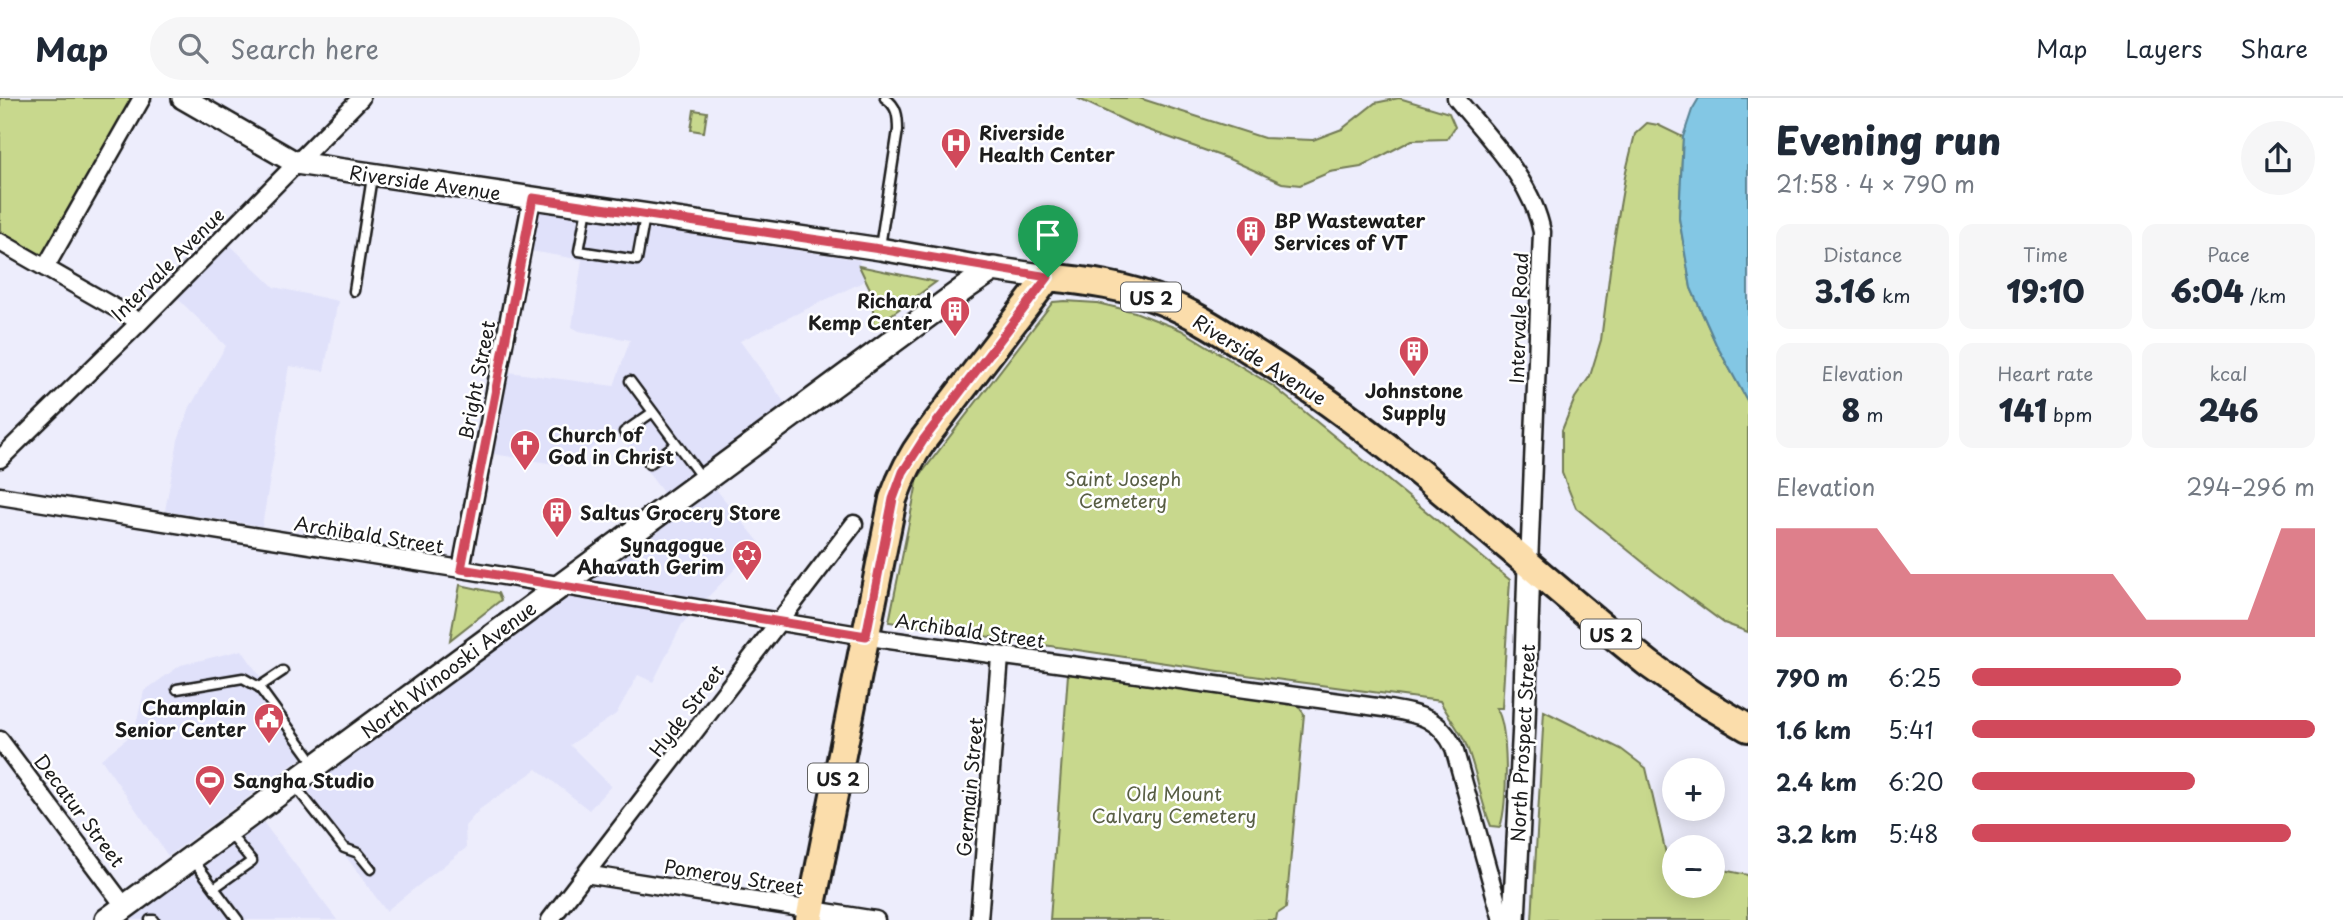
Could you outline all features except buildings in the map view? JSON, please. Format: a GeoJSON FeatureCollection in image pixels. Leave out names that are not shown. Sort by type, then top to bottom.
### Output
{"type":"FeatureCollection","features":[{"type":"Feature","properties":{"kind":"main road","name":"Riverside Avenue"},"geometry":{"type":"LineString","coordinates":[[993,269],[1093,282],[1133,291],[1160,300],[1205,322],[1283,371],[1351,419],[1650,665],[1697,698],[1748,728]]}},
{"type":"Feature","properties":{"kind":"main road","name":"North Winooski Avenue"},"geometry":{"type":"LineString","coordinates":[[121,915],[192,858],[559,586],[867,358],[993,269]]}},
{"type":"Feature","properties":{"kind":"main road","name":"US 2"},"geometry":{"type":"LineString","coordinates":[[810,915],[893,499],[903,472],[924,439],[1048,277]]}},
{"type":"Feature","properties":{"kind":"street"},"geometry":{"type":"LineString","coordinates":[[45,268],[142,98]]}},
{"type":"Feature","properties":{"kind":"street"},"geometry":{"type":"LineString","coordinates":[[183,98],[296,163]]}},
{"type":"Feature","properties":{"kind":"street","name":"Intervale Avenue"},"geometry":{"type":"LineString","coordinates":[[0,458],[140,322],[361,98]]}},
{"type":"Feature","properties":{"kind":"street","name":"Intervale Road"},"geometry":{"type":"LineString","coordinates":[[1456,98],[1534,202],[1542,232],[1529,566]]}},
{"type":"Feature","properties":{"kind":"street","name":"Riverside Avenue"},"geometry":{"type":"LineString","coordinates":[[296,163],[880,249],[993,269]]}},
{"type":"Feature","properties":{"kind":"street","name":"Bright Street"},"geometry":{"type":"LineString","coordinates":[[461,569],[533,198]]}},
{"type":"Feature","properties":{"kind":"street"},"geometry":{"type":"LineString","coordinates":[[0,242],[140,322]]}},
{"type":"Feature","properties":{"kind":"street","name":"Archibald Street"},"geometry":{"type":"LineString","coordinates":[[0,496],[1000,657],[1384,708],[1429,719],[1448,736],[1454,748],[1502,920]]}},
{"type":"Feature","properties":{"kind":"street","name":"Hyde Street"},"geometry":{"type":"LineString","coordinates":[[550,920],[854,524]]}},
{"type":"Feature","properties":{"kind":"street","name":"North Prospect Street"},"geometry":{"type":"LineString","coordinates":[[1514,920],[1529,566]]}},
{"type":"Feature","properties":{"kind":"street","name":"Germain Street"},"geometry":{"type":"LineString","coordinates":[[979,920],[1000,657]]}},
{"type":"Feature","properties":{"kind":"street","name":"Decatur Street"},"geometry":{"type":"LineString","coordinates":[[0,740],[121,915]]}},
{"type":"Feature","properties":{"kind":"street","name":"Pomeroy Street"},"geometry":{"type":"LineString","coordinates":[[585,874],[810,915],[876,920]]}},
{"type":"Feature","properties":{"kind":"lane"},"geometry":{"type":"LineString","coordinates":[[880,249],[898,130],[898,116],[885,98]]}},
{"type":"Feature","properties":{"kind":"lane"},"geometry":{"type":"LineString","coordinates":[[354,291],[372,174]]}},
{"type":"Feature","properties":{"kind":"lane"},"geometry":{"type":"LineString","coordinates":[[587,207],[579,251],[637,260],[645,216]]}},
{"type":"Feature","properties":{"kind":"lane"},"geometry":{"type":"LineString","coordinates":[[631,381],[704,480]]}},
{"type":"Feature","properties":{"kind":"lane"},"geometry":{"type":"LineString","coordinates":[[624,432],[653,412]]}},
{"type":"Feature","properties":{"kind":"lane"},"geometry":{"type":"LineString","coordinates":[[649,464],[676,444]]}},
{"type":"Feature","properties":{"kind":"lane"},"geometry":{"type":"LineString","coordinates":[[259,687],[283,671]]}},
{"type":"Feature","properties":{"kind":"lane"},"geometry":{"type":"LineString","coordinates":[[177,689],[243,678],[259,687],[317,766]]}},
{"type":"Feature","properties":{"kind":"lane"},"geometry":{"type":"LineString","coordinates":[[294,784],[344,848],[358,853],[371,869]]}},
{"type":"Feature","properties":{"kind":"lane"},"geometry":{"type":"LineString","coordinates":[[214,888],[252,861],[228,832]]}},
{"type":"Feature","properties":{"kind":"lane"},"geometry":{"type":"LineString","coordinates":[[192,858],[238,920]]}},
{"type":"Feature","properties":{"kind":"shaded area"},"geometry":{"type":"Polygon","coordinates":[[[538,211],[860,260],[859,266],[867,280],[740,341],[801,425],[715,488],[760,543],[682,624],[653,682],[638,675],[616,714],[570,745],[611,786],[589,810],[537,769],[480,809],[465,826],[466,848],[386,911],[300,794],[674,518],[662,491],[616,431],[567,466],[493,454],[508,372],[614,386],[630,340],[579,331],[572,327],[582,260],[531,251],[538,211]]]}},
{"type":"Feature","properties":{"kind":"shaded area"},"geometry":{"type":"Polygon","coordinates":[[[230,245],[274,287],[338,301],[324,371],[289,366],[262,526],[165,511],[178,440],[190,407],[226,346],[177,298],[230,245]]]}},
{"type":"Feature","properties":{"kind":"shaded area"},"geometry":{"type":"Polygon","coordinates":[[[242,650],[311,751],[168,856],[101,759],[134,733],[144,691],[181,665],[242,650]]]}},
{"type":"Feature","properties":{"kind":"shaded area"},"geometry":{"type":"Polygon","coordinates":[[[263,822],[337,920],[129,920],[263,822]]]}},
{"type":"Feature","properties":{"kind":"green space"},"geometry":{"type":"Polygon","coordinates":[[[0,98],[135,98],[41,256],[0,233],[0,98]]]}},
{"type":"Feature","properties":{"kind":"green space"},"geometry":{"type":"Polygon","coordinates":[[[1077,98],[1139,98],[1264,138],[1313,140],[1342,129],[1375,103],[1399,98],[1449,113],[1455,127],[1447,139],[1412,140],[1361,167],[1330,172],[1300,185],[1282,183],[1229,159],[1132,124],[1077,98]]]}},
{"type":"Feature","properties":{"kind":"green space"},"geometry":{"type":"Polygon","coordinates":[[[694,110],[707,112],[704,132],[691,130],[694,110]]]}},
{"type":"Feature","properties":{"kind":"green space"},"geometry":{"type":"Polygon","coordinates":[[[1647,123],[1658,125],[1683,137],[1679,218],[1691,288],[1716,344],[1748,402],[1748,632],[1724,623],[1576,508],[1562,473],[1562,430],[1575,398],[1590,376],[1601,340],[1626,171],[1635,134],[1647,123]]]}},
{"type":"Feature","properties":{"kind":"green space"},"geometry":{"type":"Polygon","coordinates":[[[859,266],[936,282],[873,328],[873,295],[859,266]]]}},
{"type":"Feature","properties":{"kind":"green space","name":"Saint Joseph Cemetery"},"geometry":{"type":"Polygon","coordinates":[[[1053,302],[1097,303],[1135,312],[1181,330],[1273,386],[1510,580],[1502,708],[1496,708],[1503,731],[1506,766],[1505,802],[1500,827],[1491,826],[1468,751],[1440,701],[889,622],[918,478],[1053,302]]]}},
{"type":"Feature","properties":{"kind":"green space"},"geometry":{"type":"Polygon","coordinates":[[[460,585],[498,593],[501,600],[450,640],[460,585]]]}},
{"type":"Feature","properties":{"kind":"green space","name":"Old Mount Calvary Cemetery"},"geometry":{"type":"Polygon","coordinates":[[[1068,674],[1297,704],[1304,714],[1286,908],[1277,914],[1276,920],[1050,920],[1068,674]]]}},
{"type":"Feature","properties":{"kind":"green space"},"geometry":{"type":"Polygon","coordinates":[[[1544,711],[1621,749],[1646,768],[1662,837],[1662,898],[1725,898],[1725,870],[1748,875],[1748,920],[1532,920],[1544,711]]]}},
{"type":"Feature","properties":{"kind":"water"},"geometry":{"type":"Polygon","coordinates":[[[1699,98],[1748,98],[1748,402],[1716,344],[1691,288],[1679,218],[1683,137],[1699,98]]]}},
{"type":"Feature","properties":{"kind":"place","name":"Riverside Health Center"},"geometry":{"type":"Point","coordinates":[956,170]}},
{"type":"Feature","properties":{"kind":"place","name":"BP Wastewater Services of VT"},"geometry":{"type":"Point","coordinates":[1251,258]}},
{"type":"Feature","properties":{"kind":"place","name":"Richard Kemp Center"},"geometry":{"type":"Point","coordinates":[955,338]}},
{"type":"Feature","properties":{"kind":"place","name":"Johnstone Supply"},"geometry":{"type":"Point","coordinates":[1414,378]}},
{"type":"Feature","properties":{"kind":"place","name":"Church of God in Christ"},"geometry":{"type":"Point","coordinates":[525,472]}},
{"type":"Feature","properties":{"kind":"place","name":"Saltus Grocery Store"},"geometry":{"type":"Point","coordinates":[557,539]}},
{"type":"Feature","properties":{"kind":"place","name":"Synagogue Ahavath Gerim"},"geometry":{"type":"Point","coordinates":[747,582]}},
{"type":"Feature","properties":{"kind":"place","name":"Champlain Senior Center"},"geometry":{"type":"Point","coordinates":[269,745]}},
{"type":"Feature","properties":{"kind":"place","name":"Sangha Studio"},"geometry":{"type":"Point","coordinates":[210,807]}},
{"type":"Feature","properties":{"kind":"route"},"geometry":{"type":"LineString","coordinates":[[533,198],[880,249],[1048,277],[924,439],[903,472],[893,499],[866,636],[461,569],[533,198]]}}]}
